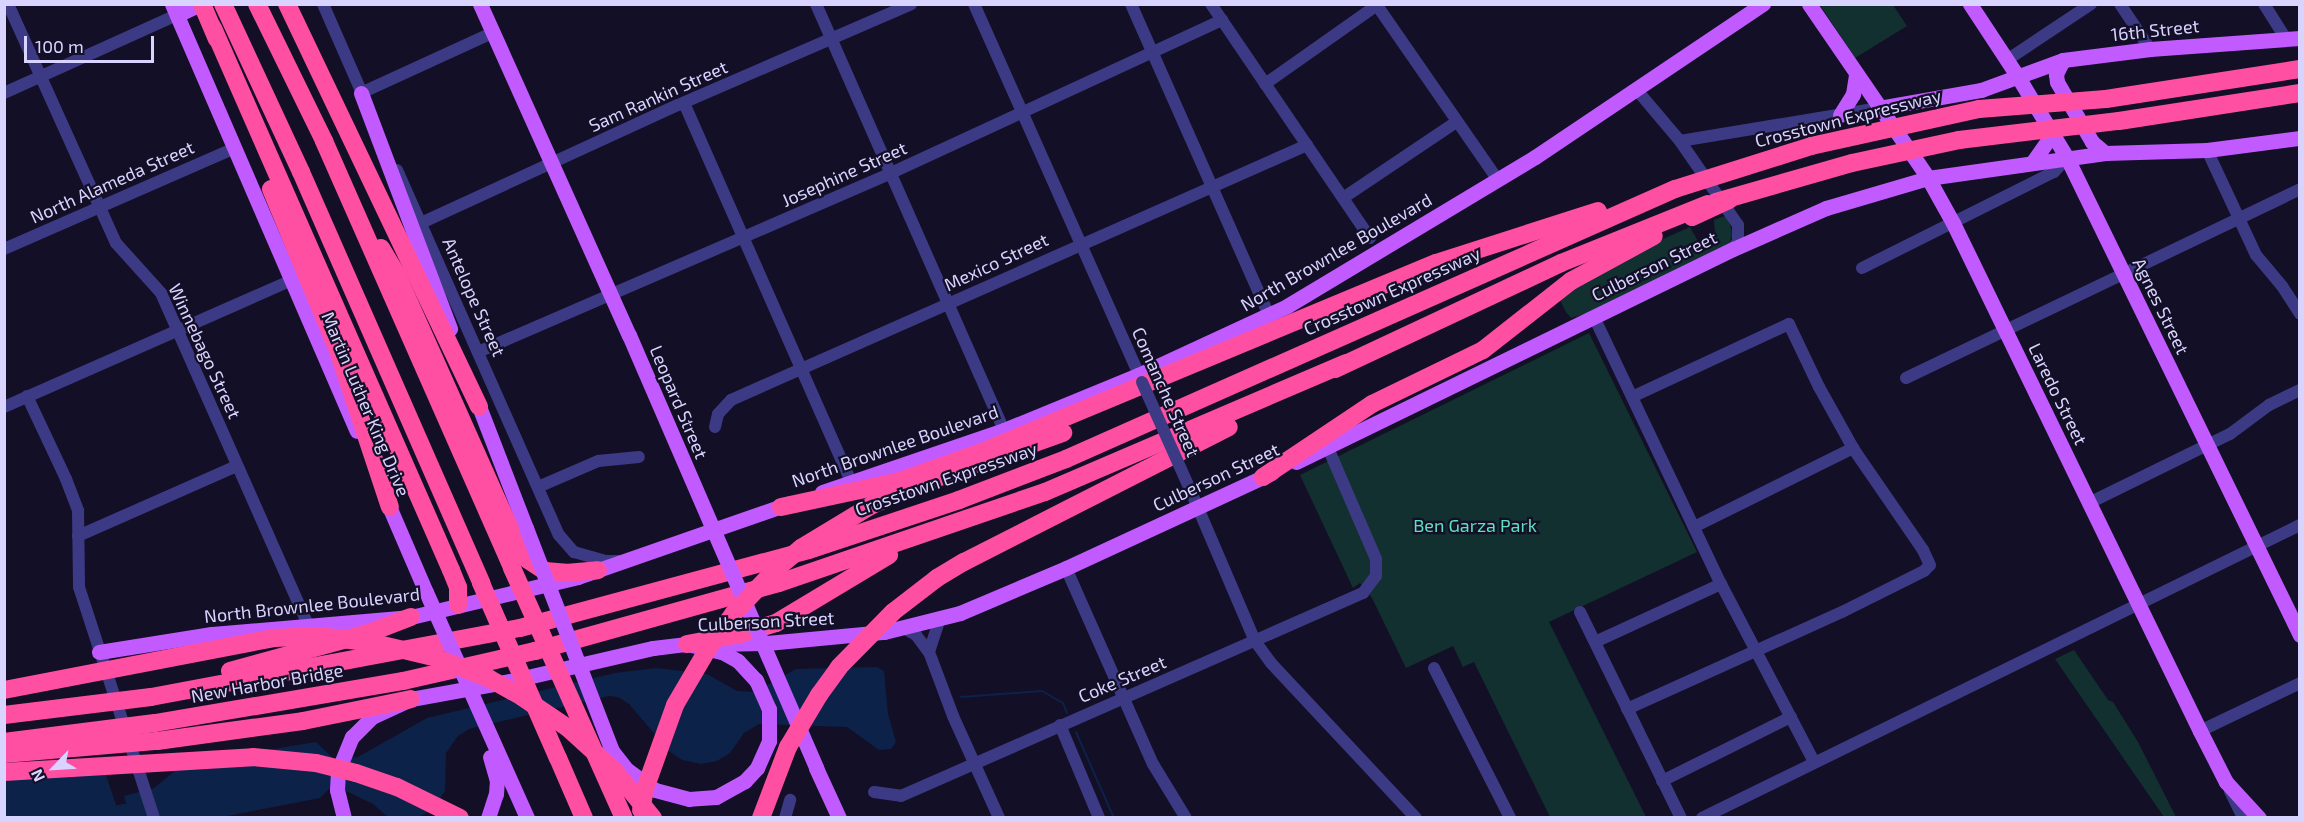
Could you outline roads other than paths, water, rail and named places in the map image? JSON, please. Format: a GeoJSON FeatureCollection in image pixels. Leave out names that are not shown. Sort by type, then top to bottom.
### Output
{"type":"FeatureCollection","features":[{"type":"Feature","properties":{"kind":"highway"},"geometry":{"type":"LineString","coordinates":[[223,4],[301,172],[558,758],[578,814]]}},
{"type":"Feature","properties":{"kind":"highway"},"geometry":{"type":"LineString","coordinates":[[257,4],[339,177],[624,818]]}},
{"type":"Feature","properties":{"kind":"highway"},"geometry":{"type":"LineString","coordinates":[[287,4],[479,407]]}},
{"type":"Feature","properties":{"kind":"highway"},"geometry":{"type":"LineString","coordinates":[[187,8],[213,28],[451,570],[458,587],[458,605]]}},
{"type":"Feature","properties":{"kind":"highway"},"geometry":{"type":"LineString","coordinates":[[213,28],[284,225],[338,351],[390,507]]}},
{"type":"Feature","properties":{"kind":"highway","name":"Crosstown Expressway"},"geometry":{"type":"LineString","coordinates":[[520,628],[809,550],[959,500],[1066,459],[1675,189],[1811,146],[1979,109],[2106,99],[2300,69]]}},
{"type":"Feature","properties":{"kind":"highway"},"geometry":{"type":"LineString","coordinates":[[687,644],[740,634],[777,623],[924,534],[1046,492],[1346,363],[1561,263],[1739,195],[1852,163],[1959,140],[2119,121],[2300,93]]}},
{"type":"Feature","properties":{"kind":"highway"},"geometry":{"type":"LineString","coordinates":[[339,177],[397,275],[517,544],[528,560],[545,571],[566,573],[598,570]]}},
{"type":"Feature","properties":{"kind":"highway"},"geometry":{"type":"LineString","coordinates":[[781,507],[897,482],[982,452],[1386,284],[1501,241],[1675,189]]}},
{"type":"Feature","properties":{"kind":"highway"},"geometry":{"type":"LineString","coordinates":[[1263,477],[1372,404],[1483,350],[1571,281],[1688,215]]}},
{"type":"Feature","properties":{"kind":"highway"},"geometry":{"type":"LineString","coordinates":[[641,818],[645,789],[675,705],[709,647],[734,614],[776,569],[801,548],[872,505],[923,483],[1063,433],[1386,284]]}},
{"type":"Feature","properties":{"kind":"highway"},"geometry":{"type":"LineString","coordinates":[[761,818],[788,747],[819,695],[840,667],[893,612],[937,578],[964,562],[1265,408],[1346,363]]}},
{"type":"Feature","properties":{"kind":"highway","name":"New Harbor Bridge"},"geometry":{"type":"LineString","coordinates":[[4,742],[156,732],[403,681],[534,651],[779,583],[924,534]]}},
{"type":"Feature","properties":{"kind":"highway"},"geometry":{"type":"LineString","coordinates":[[152,697],[278,657],[369,633],[411,617]]}},
{"type":"Feature","properties":{"kind":"highway","name":"New Harbor Bridge"},"geometry":{"type":"LineString","coordinates":[[4,716],[152,697],[520,628]]}},
{"type":"Feature","properties":{"kind":"highway"},"geometry":{"type":"LineString","coordinates":[[4,690],[275,638],[319,636],[374,643],[437,658],[490,679],[522,697],[568,728],[614,770],[653,818]]}},
{"type":"Feature","properties":{"kind":"highway"},"geometry":{"type":"LineString","coordinates":[[4,754],[156,732],[303,721],[411,699]]}},
{"type":"Feature","properties":{"kind":"highway"},"geometry":{"type":"LineString","coordinates":[[4,772],[241,758],[295,761],[356,773],[432,802],[460,818]]}},
{"type":"Feature","properties":{"kind":"main road","name":"Leopard Street"},"geometry":{"type":"LineString","coordinates":[[480,4],[550,165],[628,335],[839,818]]}},
{"type":"Feature","properties":{"kind":"main road","name":"North Brownlee Boulevard"},"geometry":{"type":"LineString","coordinates":[[99,652],[156,641],[411,617],[598,570],[1004,430],[1140,379],[1269,316],[1498,180],[1763,4]]}},
{"type":"Feature","properties":{"kind":"main road","name":"Laredo Street"},"geometry":{"type":"LineString","coordinates":[[1809,4],[1928,178],[1953,223],[2226,782]]}},
{"type":"Feature","properties":{"kind":"main road","name":"Agnes Street"},"geometry":{"type":"LineString","coordinates":[[1970,4],[2067,158],[2300,635]]}},
{"type":"Feature","properties":{"kind":"main road","name":"Martin Luther King Drive"},"geometry":{"type":"LineString","coordinates":[[187,8],[235,148],[426,592],[527,818]]}},
{"type":"Feature","properties":{"kind":"main road","name":"16th Street"},"geometry":{"type":"LineString","coordinates":[[2018,77],[2063,60],[2150,49],[2293,38]]}},
{"type":"Feature","properties":{"kind":"main road"},"geometry":{"type":"LineString","coordinates":[[2063,60],[2056,74],[2057,82],[2092,142],[2106,153]]}},
{"type":"Feature","properties":{"kind":"main road"},"geometry":{"type":"LineString","coordinates":[[1840,114],[1853,94],[1856,75]]}},
{"type":"Feature","properties":{"kind":"main road","name":"Crosstown Expressway"},"geometry":{"type":"LineString","coordinates":[[1880,108],[1981,90],[2018,77]]}},
{"type":"Feature","properties":{"kind":"main road"},"geometry":{"type":"LineString","coordinates":[[361,93],[479,407],[612,751],[641,818]]}},
{"type":"Feature","properties":{"kind":"main road"},"geometry":{"type":"LineString","coordinates":[[1895,131],[1919,101]]}},
{"type":"Feature","properties":{"kind":"main road"},"geometry":{"type":"LineString","coordinates":[[2032,163],[2052,134]]}},
{"type":"Feature","properties":{"kind":"main road"},"geometry":{"type":"LineString","coordinates":[[1733,249],[1826,208],[1928,178],[2106,153],[2207,150],[2300,138]]}},
{"type":"Feature","properties":{"kind":"main road","name":"Culberson Street"},"geometry":{"type":"LineString","coordinates":[[344,818],[337,790],[342,756],[352,737],[363,724],[386,709],[411,699],[510,681],[652,648],[687,644],[798,641],[904,628],[960,613],[1066,568],[1195,501],[1263,477],[1328,448],[1733,249]]}},
{"type":"Feature","properties":{"kind":"main road"},"geometry":{"type":"LineString","coordinates":[[612,751],[636,778],[667,795],[704,799],[727,792],[752,775],[765,755],[769,741],[768,709],[756,680],[729,655],[687,644]]}},
{"type":"Feature","properties":{"kind":"main road"},"geometry":{"type":"LineString","coordinates":[[450,647],[495,771],[496,795],[488,818]]}},
{"type":"Feature","properties":{"kind":"main road"},"geometry":{"type":"LineString","coordinates":[[2226,782],[2259,818]]}},
{"type":"Feature","properties":{"kind":"street","name":"Winnebago Street"},"geometry":{"type":"LineString","coordinates":[[8,4],[39,77],[116,243],[161,293],[308,625]]}},
{"type":"Feature","properties":{"kind":"street","name":"Antelope Street"},"geometry":{"type":"LineString","coordinates":[[323,4],[559,535],[574,552],[605,561],[627,560]]}},
{"type":"Feature","properties":{"kind":"street"},"geometry":{"type":"LineString","coordinates":[[816,4],[1004,430]]}},
{"type":"Feature","properties":{"kind":"street","name":"Sam Rankin Street"},"geometry":{"type":"LineString","coordinates":[[421,223],[684,103],[910,4]]}},
{"type":"Feature","properties":{"kind":"street","name":"Comanche Street"},"geometry":{"type":"LineString","coordinates":[[974,4],[1255,641],[1271,663],[1416,818]]}},
{"type":"Feature","properties":{"kind":"street"},"geometry":{"type":"LineString","coordinates":[[1131,4],[1269,316]]}},
{"type":"Feature","properties":{"kind":"street"},"geometry":{"type":"LineString","coordinates":[[1211,4],[1370,238]]}},
{"type":"Feature","properties":{"kind":"street"},"geometry":{"type":"LineString","coordinates":[[2007,60],[2091,4]]}},
{"type":"Feature","properties":{"kind":"street"},"geometry":{"type":"LineString","coordinates":[[2120,4],[2150,49]]}},
{"type":"Feature","properties":{"kind":"street"},"geometry":{"type":"LineString","coordinates":[[2264,4],[2293,38]]}},
{"type":"Feature","properties":{"kind":"street"},"geometry":{"type":"LineString","coordinates":[[1265,84],[1377,5],[1498,180]]}},
{"type":"Feature","properties":{"kind":"street"},"geometry":{"type":"LineString","coordinates":[[4,93],[187,8]]}},
{"type":"Feature","properties":{"kind":"street","name":"Josephine Street"},"geometry":{"type":"LineString","coordinates":[[478,352],[891,173],[1153,54],[1222,20]]}},
{"type":"Feature","properties":{"kind":"street"},"geometry":{"type":"LineString","coordinates":[[361,93],[492,33]]}},
{"type":"Feature","properties":{"kind":"street"},"geometry":{"type":"LineString","coordinates":[[1636,89],[1680,141],[1738,225],[1738,241],[1733,249]]}},
{"type":"Feature","properties":{"kind":"street"},"geometry":{"type":"LineString","coordinates":[[684,103],[851,481]]}},
{"type":"Feature","properties":{"kind":"street"},"geometry":{"type":"LineString","coordinates":[[1680,141],[1880,108]]}},
{"type":"Feature","properties":{"kind":"street"},"geometry":{"type":"LineString","coordinates":[[1343,198],[1456,122]]}},
{"type":"Feature","properties":{"kind":"street","name":"Mexico Street"},"geometry":{"type":"LineString","coordinates":[[715,427],[718,414],[731,400],[1306,145]]}},
{"type":"Feature","properties":{"kind":"street","name":"North Alameda Street"},"geometry":{"type":"LineString","coordinates":[[4,249],[235,148]]}},
{"type":"Feature","properties":{"kind":"street"},"geometry":{"type":"LineString","coordinates":[[2207,150],[2256,255],[2282,286],[2300,314]]}},
{"type":"Feature","properties":{"kind":"street"},"geometry":{"type":"LineString","coordinates":[[1862,268],[2054,172],[2067,158]]}},
{"type":"Feature","properties":{"kind":"street"},"geometry":{"type":"LineString","coordinates":[[1906,378],[2300,189]]}},
{"type":"Feature","properties":{"kind":"street"},"geometry":{"type":"LineString","coordinates":[[4,407],[292,280]]}},
{"type":"Feature","properties":{"kind":"street"},"geometry":{"type":"LineString","coordinates":[[1594,317],[1721,584],[1814,762]]}},
{"type":"Feature","properties":{"kind":"street"},"geometry":{"type":"LineString","coordinates":[[1628,709],[1852,607],[1924,571],[1930,565],[1923,550],[1854,448],[1819,387],[1789,324],[1632,397]]}},
{"type":"Feature","properties":{"kind":"street"},"geometry":{"type":"LineString","coordinates":[[2089,503],[2240,428],[2269,405],[2300,390]]}},
{"type":"Feature","properties":{"kind":"street"},"geometry":{"type":"LineString","coordinates":[[27,396],[78,511],[79,587],[154,818]]}},
{"type":"Feature","properties":{"kind":"street","name":"Coke Street"},"geometry":{"type":"LineString","coordinates":[[874,792],[901,796],[1363,593],[1376,576],[1377,559],[1328,448]]}},
{"type":"Feature","properties":{"kind":"street"},"geometry":{"type":"LineString","coordinates":[[1694,527],[1854,448]]}},
{"type":"Feature","properties":{"kind":"street"},"geometry":{"type":"LineString","coordinates":[[537,487],[598,461],[639,457]]}},
{"type":"Feature","properties":{"kind":"street"},"geometry":{"type":"LineString","coordinates":[[78,536],[237,466]]}},
{"type":"Feature","properties":{"kind":"street"},"geometry":{"type":"LineString","coordinates":[[1702,818],[2300,525]]}},
{"type":"Feature","properties":{"kind":"street"},"geometry":{"type":"LineString","coordinates":[[1066,568],[1153,764],[1186,818]]}},
{"type":"Feature","properties":{"kind":"street"},"geometry":{"type":"LineString","coordinates":[[1595,642],[1721,584]]}},
{"type":"Feature","properties":{"kind":"street"},"geometry":{"type":"LineString","coordinates":[[1580,612],[1681,818]]}},
{"type":"Feature","properties":{"kind":"street"},"geometry":{"type":"LineString","coordinates":[[929,652],[940,619]]}},
{"type":"Feature","properties":{"kind":"street"},"geometry":{"type":"LineString","coordinates":[[904,628],[916,635],[929,652],[953,716],[999,818]]}},
{"type":"Feature","properties":{"kind":"street"},"geometry":{"type":"LineString","coordinates":[[1434,668],[1510,818]]}},
{"type":"Feature","properties":{"kind":"street"},"geometry":{"type":"LineString","coordinates":[[2200,731],[2300,684]]}},
{"type":"Feature","properties":{"kind":"street"},"geometry":{"type":"LineString","coordinates":[[1662,781],[1791,717]]}},
{"type":"Feature","properties":{"kind":"street"},"geometry":{"type":"LineString","coordinates":[[1060,725],[1099,818]]}},
{"type":"Feature","properties":{"kind":"street","name":"Laredo Street"},"geometry":{"type":"LineString","coordinates":[[2226,782],[2243,818]]}},
{"type":"Feature","properties":{"kind":"street"},"geometry":{"type":"LineString","coordinates":[[784,818],[790,800]]}},
{"type":"Feature","properties":{"kind":"water"},"geometry":{"type":"Polygon","coordinates":[[[877,667],[884,671],[888,714],[896,742],[891,749],[879,750],[847,727],[759,724],[744,733],[730,753],[717,761],[701,764],[682,760],[669,751],[629,704],[618,697],[609,696],[469,729],[458,736],[446,753],[445,791],[431,811],[418,817],[388,817],[373,804],[344,790],[330,788],[320,798],[217,818],[131,817],[124,796],[154,788],[182,765],[255,752],[316,742],[335,760],[358,757],[427,718],[615,673],[656,668],[707,674],[737,691],[755,692],[796,669],[877,667]]]}},
{"type":"Feature","properties":{"kind":"water"},"geometry":{"type":"Polygon","coordinates":[[[5,774],[106,775],[120,817],[5,818],[5,774]]]}},
{"type":"Feature","properties":{"kind":"waterway"},"geometry":{"type":"LineString","coordinates":[[961,697],[1042,691],[1063,703],[1067,713]]}},
{"type":"Feature","properties":{"kind":"waterway"},"geometry":{"type":"LineString","coordinates":[[1076,732],[1114,818]]}},
{"type":"Feature","properties":{"kind":"waterway"},"geometry":{"type":"LineString","coordinates":[[98,816],[148,806]]}},
{"type":"Feature","properties":{"kind":"park label","name":"Ben Garza Park"},"geometry":{"type":"Point","coordinates":[1475,525]}}]}
